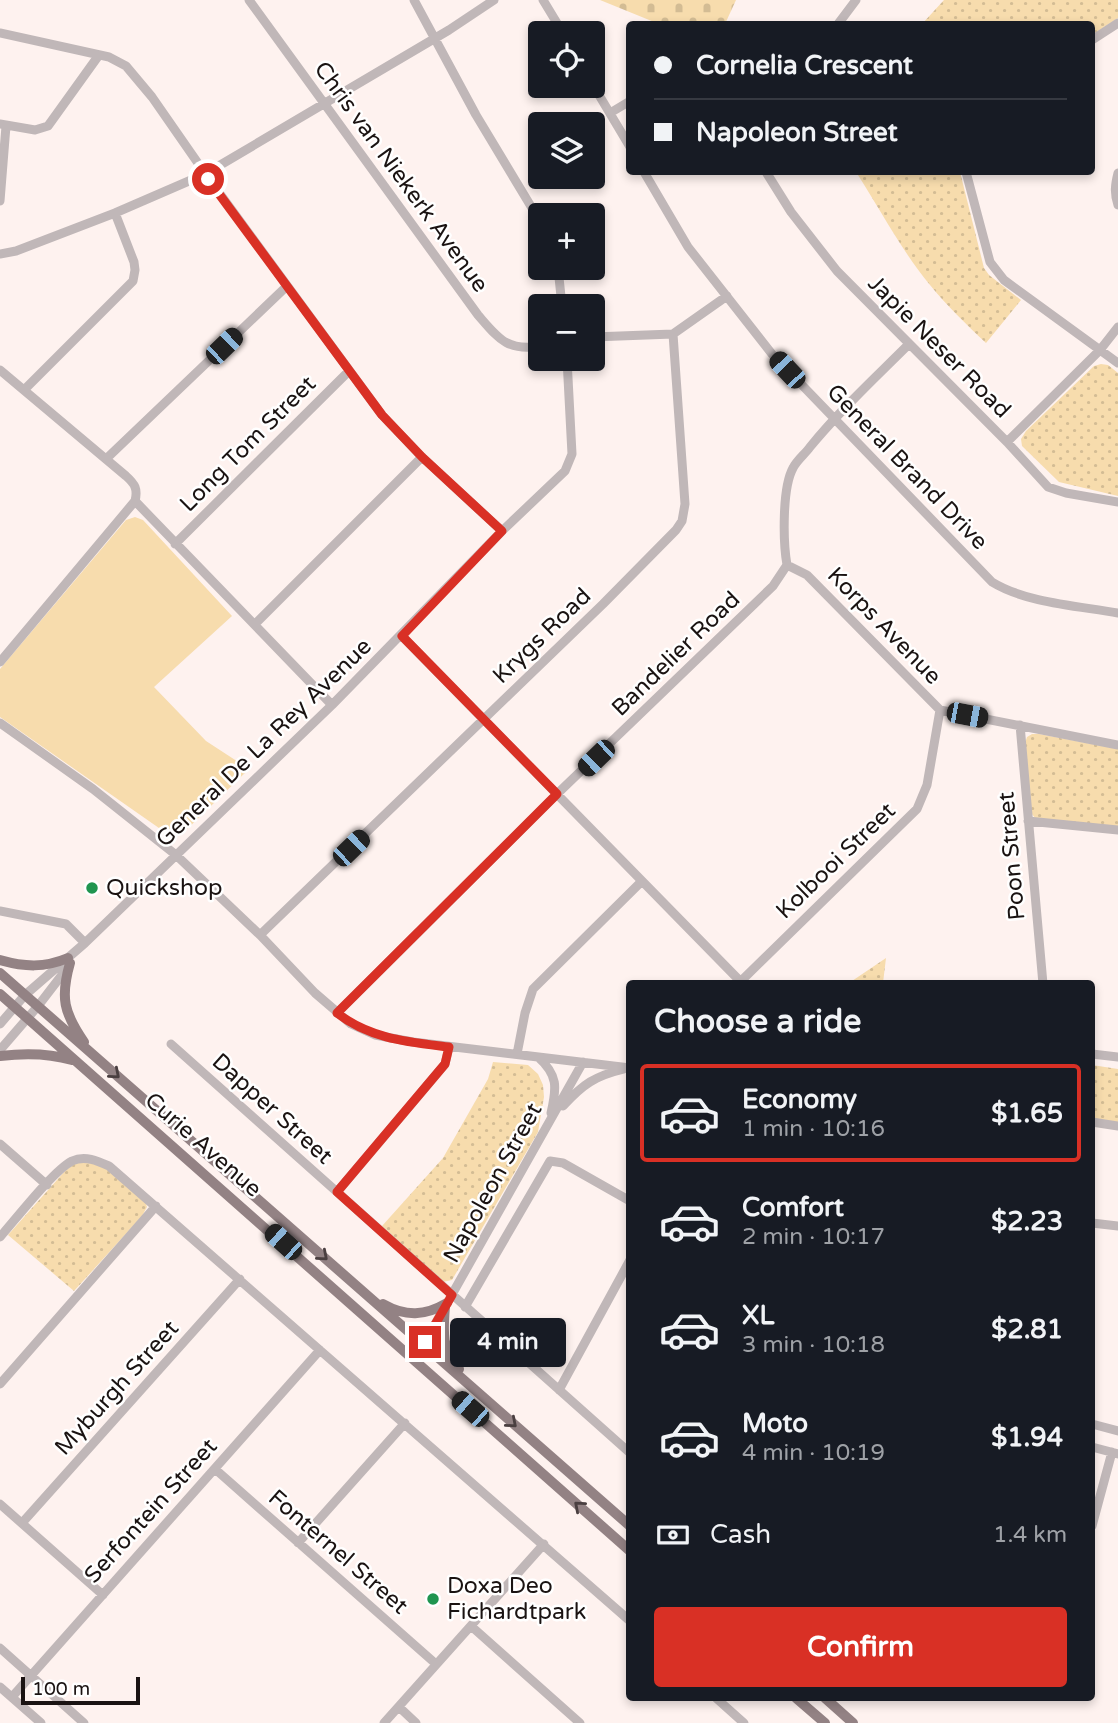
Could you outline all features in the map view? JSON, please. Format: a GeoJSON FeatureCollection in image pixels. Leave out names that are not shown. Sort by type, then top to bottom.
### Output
{"type":"FeatureCollection","features":[{"type":"Feature","properties":{"kind":"main road"},"geometry":{"type":"LineString","coordinates":[[0,960],[23,966],[44,966],[69,961],[63,997],[73,1025],[94,1056]]}},
{"type":"Feature","properties":{"kind":"main road","name":"Curie Avenue"},"geometry":{"type":"LineString","coordinates":[[0,973],[626,1522]]}},
{"type":"Feature","properties":{"kind":"main road","name":"Curie Avenue"},"geometry":{"type":"LineString","coordinates":[[0,994],[626,1547]]}},
{"type":"Feature","properties":{"kind":"main road"},"geometry":{"type":"LineString","coordinates":[[0,1056],[37,1054],[79,1062]]}},
{"type":"Feature","properties":{"kind":"main road"},"geometry":{"type":"LineString","coordinates":[[355,1284],[387,1306],[403,1312],[426,1312],[448,1301]]}},
{"type":"Feature","properties":{"kind":"main road"},"geometry":{"type":"LineString","coordinates":[[448,1301],[443,1334],[445,1349],[453,1363],[487,1400]]}},
{"type":"Feature","properties":{"kind":"main road"},"geometry":{"type":"LineString","coordinates":[[799,1701],[825,1723]]}},
{"type":"Feature","properties":{"kind":"main road"},"geometry":{"type":"LineString","coordinates":[[828,1701],[853,1723]]}},
{"type":"Feature","properties":{"kind":"street","name":"Chris van Niekerk Avenue"},"geometry":{"type":"LineString","coordinates":[[249,0],[478,315],[498,338],[510,346],[528,346]]}},
{"type":"Feature","properties":{"kind":"street"},"geometry":{"type":"LineString","coordinates":[[414,0],[476,116],[529,203]]}},
{"type":"Feature","properties":{"kind":"street"},"geometry":{"type":"LineString","coordinates":[[0,254],[16,251],[115,214],[205,174],[435,38],[494,0]]}},
{"type":"Feature","properties":{"kind":"street"},"geometry":{"type":"LineString","coordinates":[[543,0],[556,21]]}},
{"type":"Feature","properties":{"kind":"street"},"geometry":{"type":"LineString","coordinates":[[840,21],[856,0]]}},
{"type":"Feature","properties":{"kind":"street"},"geometry":{"type":"LineString","coordinates":[[1095,38],[1118,23]]}},
{"type":"Feature","properties":{"kind":"street"},"geometry":{"type":"LineString","coordinates":[[0,33],[117,59],[131,71],[382,415],[422,457],[502,531]]}},
{"type":"Feature","properties":{"kind":"street"},"geometry":{"type":"LineString","coordinates":[[0,201],[3,125],[35,130],[48,126],[99,55]]}},
{"type":"Feature","properties":{"kind":"street"},"geometry":{"type":"LineString","coordinates":[[601,98],[626,140]]}},
{"type":"Feature","properties":{"kind":"street"},"geometry":{"type":"LineString","coordinates":[[610,113],[626,103]]}},
{"type":"Feature","properties":{"kind":"street"},"geometry":{"type":"LineString","coordinates":[[1118,173],[1115,184],[1118,205]]}},
{"type":"Feature","properties":{"kind":"street","name":"General Brand Drive"},"geometry":{"type":"LineString","coordinates":[[646,175],[688,247],[772,354],[992,582],[1006,591],[1118,613]]}},
{"type":"Feature","properties":{"kind":"street","name":"Japie Neser Road"},"geometry":{"type":"LineString","coordinates":[[768,175],[784,202],[828,261],[1048,486],[1066,493],[1118,502]]}},
{"type":"Feature","properties":{"kind":"street"},"geometry":{"type":"LineString","coordinates":[[967,175],[987,253],[995,270],[1004,280],[1118,363]]}},
{"type":"Feature","properties":{"kind":"street"},"geometry":{"type":"LineString","coordinates":[[24,390],[132,281],[134,262],[115,214]]}},
{"type":"Feature","properties":{"kind":"street"},"geometry":{"type":"LineString","coordinates":[[106,459],[287,286]]}},
{"type":"Feature","properties":{"kind":"street"},"geometry":{"type":"LineString","coordinates":[[605,337],[673,334],[727,296]]}},
{"type":"Feature","properties":{"kind":"street"},"geometry":{"type":"LineString","coordinates":[[1007,442],[1100,350],[1118,327]]}},
{"type":"Feature","properties":{"kind":"street","name":"Krygs Road"},"geometry":{"type":"LineString","coordinates":[[260,935],[603,604],[680,525],[685,504],[673,334]]}},
{"type":"Feature","properties":{"kind":"street"},"geometry":{"type":"LineString","coordinates":[[787,565],[785,513],[791,471],[833,419],[908,345]]}},
{"type":"Feature","properties":{"kind":"street"},"geometry":{"type":"LineString","coordinates":[[0,370],[106,459],[135,485],[137,492],[135,501],[0,662]]}},
{"type":"Feature","properties":{"kind":"street","name":"Long Tom Street"},"geometry":{"type":"LineString","coordinates":[[175,544],[349,371]]}},
{"type":"Feature","properties":{"kind":"street","name":"General De La Rey Avenue"},"geometry":{"type":"LineString","coordinates":[[0,1050],[38,1006],[85,943],[332,705],[502,531],[565,471],[571,460],[567,371]]}},
{"type":"Feature","properties":{"kind":"street"},"geometry":{"type":"LineString","coordinates":[[255,624],[422,457]]}},
{"type":"Feature","properties":{"kind":"street"},"geometry":{"type":"LineString","coordinates":[[135,501],[332,705]]}},
{"type":"Feature","properties":{"kind":"street","name":"Korps Avenue"},"geometry":{"type":"LineString","coordinates":[[787,565],[807,575],[940,710],[1118,745]]}},
{"type":"Feature","properties":{"kind":"street","name":"Bandelier Road"},"geometry":{"type":"LineString","coordinates":[[337,1013],[557,794],[755,604],[773,586],[787,565]]}},
{"type":"Feature","properties":{"kind":"street"},"geometry":{"type":"LineString","coordinates":[[402,636],[737,980]]}},
{"type":"Feature","properties":{"kind":"street","name":"Kolbooi Street"},"geometry":{"type":"LineString","coordinates":[[741,980],[918,809],[927,785],[940,710]]}},
{"type":"Feature","properties":{"kind":"street"},"geometry":{"type":"LineString","coordinates":[[0,723],[93,789],[176,855],[351,1024],[375,1035],[449,1047],[626,1067]]}},
{"type":"Feature","properties":{"kind":"street","name":"Poon Street"},"geometry":{"type":"LineString","coordinates":[[1020,725],[1043,980]]}},
{"type":"Feature","properties":{"kind":"street"},"geometry":{"type":"LineString","coordinates":[[1028,821],[1118,830]]}},
{"type":"Feature","properties":{"kind":"street"},"geometry":{"type":"LineString","coordinates":[[517,1054],[533,989],[642,881]]}},
{"type":"Feature","properties":{"kind":"street"},"geometry":{"type":"LineString","coordinates":[[0,911],[66,924],[85,943]]}},
{"type":"Feature","properties":{"kind":"street","name":"General De La Rey Avenue"},"geometry":{"type":"LineString","coordinates":[[0,1024],[25,995],[69,961]]}},
{"type":"Feature","properties":{"kind":"street","name":"Dapper Street"},"geometry":{"type":"LineString","coordinates":[[171,1044],[337,1192],[448,1301],[466,1307],[626,1449]]}},
{"type":"Feature","properties":{"kind":"street"},"geometry":{"type":"LineString","coordinates":[[337,1192],[445,1064],[449,1047]]}},
{"type":"Feature","properties":{"kind":"street"},"geometry":{"type":"LineString","coordinates":[[1095,1054],[1118,1057]]}},
{"type":"Feature","properties":{"kind":"street"},"geometry":{"type":"LineString","coordinates":[[537,1057],[550,1067],[555,1081],[552,1111],[544,1131]]}},
{"type":"Feature","properties":{"kind":"street","name":"Napoleon Street"},"geometry":{"type":"LineString","coordinates":[[415,1360],[583,1062]]}},
{"type":"Feature","properties":{"kind":"street"},"geometry":{"type":"LineString","coordinates":[[553,1116],[578,1090],[596,1077],[626,1069]]}},
{"type":"Feature","properties":{"kind":"street"},"geometry":{"type":"LineString","coordinates":[[1095,1122],[1118,1126]]}},
{"type":"Feature","properties":{"kind":"street"},"geometry":{"type":"LineString","coordinates":[[0,1144],[47,1185]]}},
{"type":"Feature","properties":{"kind":"street"},"geometry":{"type":"LineString","coordinates":[[0,1237],[47,1185],[73,1161],[90,1159],[109,1166],[626,1617]]}},
{"type":"Feature","properties":{"kind":"street","name":"Napoleon Street"},"geometry":{"type":"LineString","coordinates":[[466,1307],[547,1163],[563,1163],[626,1198]]}},
{"type":"Feature","properties":{"kind":"street"},"geometry":{"type":"LineString","coordinates":[[0,1384],[156,1206]]}},
{"type":"Feature","properties":{"kind":"street"},"geometry":{"type":"LineString","coordinates":[[1095,1223],[1118,1226]]}},
{"type":"Feature","properties":{"kind":"street"},"geometry":{"type":"LineString","coordinates":[[559,1390],[626,1267]]}},
{"type":"Feature","properties":{"kind":"street","name":"Myburgh Street"},"geometry":{"type":"LineString","coordinates":[[22,1524],[240,1279]]}},
{"type":"Feature","properties":{"kind":"street","name":"Serfontein Street"},"geometry":{"type":"LineString","coordinates":[[12,1697],[320,1350]]}},
{"type":"Feature","properties":{"kind":"street"},"geometry":{"type":"LineString","coordinates":[[298,1543],[405,1423]]}},
{"type":"Feature","properties":{"kind":"street"},"geometry":{"type":"LineString","coordinates":[[1095,1425],[1118,1431]]}},
{"type":"Feature","properties":{"kind":"street"},"geometry":{"type":"LineString","coordinates":[[1095,1448],[1115,1453],[1095,1516]]}},
{"type":"Feature","properties":{"kind":"street","name":"Fonternel Street"},"geometry":{"type":"LineString","coordinates":[[215,1469],[436,1664]]}},
{"type":"Feature","properties":{"kind":"street"},"geometry":{"type":"LineString","coordinates":[[0,1504],[103,1595]]}},
{"type":"Feature","properties":{"kind":"street"},"geometry":{"type":"LineString","coordinates":[[384,1723],[544,1544]]}},
{"type":"Feature","properties":{"kind":"street"},"geometry":{"type":"LineString","coordinates":[[471,1626],[580,1723]]}},
{"type":"Feature","properties":{"kind":"street"},"geometry":{"type":"LineString","coordinates":[[0,1648],[85,1723]]}},
{"type":"Feature","properties":{"kind":"street"},"geometry":{"type":"LineString","coordinates":[[0,1687],[41,1723]]}},
{"type":"Feature","properties":{"kind":"street"},"geometry":{"type":"LineString","coordinates":[[719,1701],[738,1721]]}},
{"type":"Feature","properties":{"kind":"street"},"geometry":{"type":"LineString","coordinates":[[399,1707],[416,1723]]}},
{"type":"Feature","properties":{"kind":"green space"},"geometry":{"type":"Polygon","coordinates":[[[600,0],[736,0],[726,21],[652,21],[600,0]]]}},
{"type":"Feature","properties":{"kind":"green space"},"geometry":{"type":"Polygon","coordinates":[[[944,0],[1118,0],[1118,18],[1095,33],[1095,21],[925,21],[944,0]]]}},
{"type":"Feature","properties":{"kind":"green space"},"geometry":{"type":"Polygon","coordinates":[[[858,175],[961,175],[984,268],[1021,300],[986,343],[936,293],[900,244],[858,175]]]}},
{"type":"Feature","properties":{"kind":"green space"},"geometry":{"type":"Polygon","coordinates":[[[1108,365],[1118,373],[1118,496],[1059,482],[1022,446],[1021,439],[1026,431],[1094,366],[1108,365]]]}},
{"type":"Feature","properties":{"kind":"green space"},"geometry":{"type":"Polygon","coordinates":[[[135,517],[143,520],[232,616],[154,687],[206,741],[249,769],[181,835],[169,835],[0,717],[0,669],[126,520],[135,517]]]}},
{"type":"Feature","properties":{"kind":"green space"},"geometry":{"type":"Polygon","coordinates":[[[1032,734],[1118,749],[1118,828],[1036,819],[1031,813],[1025,743],[1027,737],[1032,734]]]}},
{"type":"Feature","properties":{"kind":"green space"},"geometry":{"type":"Polygon","coordinates":[[[886,958],[883,980],[853,980],[886,958]]]}},
{"type":"Feature","properties":{"kind":"green space"},"geometry":{"type":"Polygon","coordinates":[[[493,1062],[528,1065],[538,1074],[544,1097],[538,1132],[452,1280],[443,1282],[382,1226],[443,1158],[488,1079],[493,1062]]]}},
{"type":"Feature","properties":{"kind":"green space"},"geometry":{"type":"Polygon","coordinates":[[[1095,1065],[1118,1069],[1118,1125],[1095,1121],[1095,1065]]]}},
{"type":"Feature","properties":{"kind":"green space"},"geometry":{"type":"Polygon","coordinates":[[[85,1161],[108,1169],[145,1201],[147,1207],[142,1216],[74,1291],[8,1235],[65,1171],[74,1164],[85,1161]]]}},
{"type":"Feature","properties":{"kind":"place","name":"Quickshop"},"geometry":{"type":"Point","coordinates":[92,888]}},
{"type":"Feature","properties":{"kind":"place","name":"Doxa Deo Fichardtpark"},"geometry":{"type":"Point","coordinates":[433,1599]}},
{"type":"Feature","properties":{"kind":"route"},"geometry":{"type":"LineString","coordinates":[[208,179],[382,415],[422,457],[502,531],[402,636],[557,794],[337,1013],[351,1024],[375,1035],[449,1047],[445,1064],[337,1192],[452,1295],[425,1342]]}}]}
